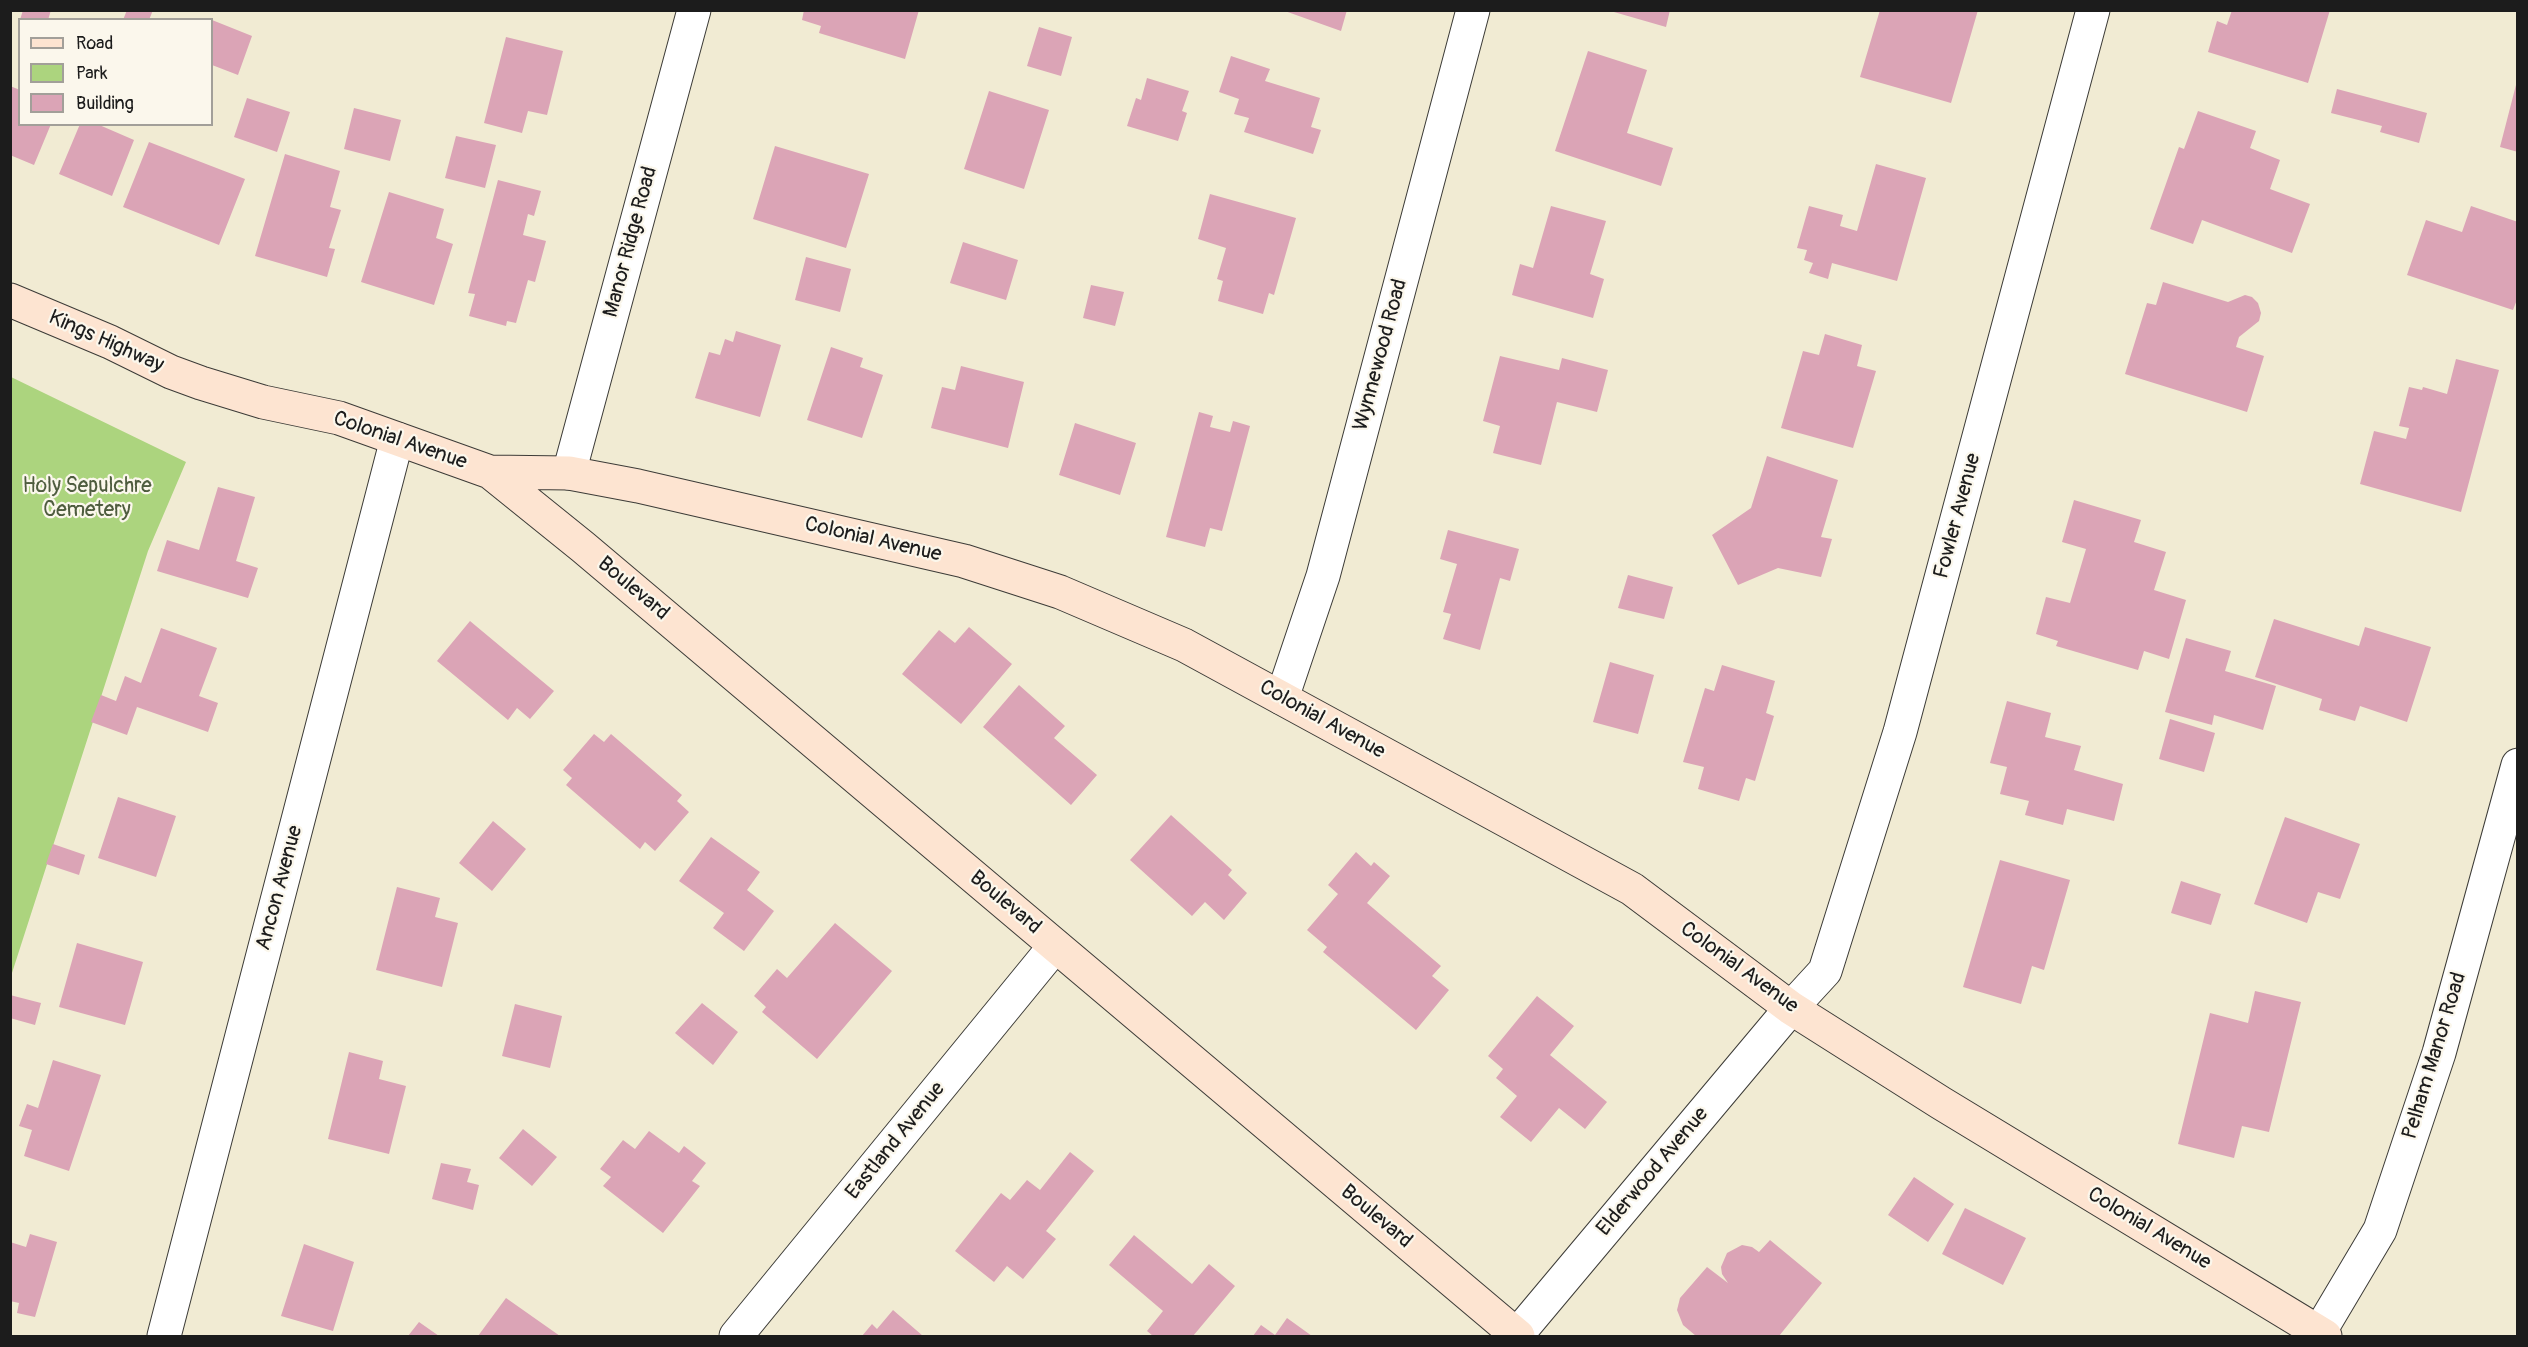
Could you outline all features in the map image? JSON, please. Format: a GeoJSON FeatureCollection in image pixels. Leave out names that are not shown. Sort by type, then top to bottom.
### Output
{"type":"FeatureCollection","features":[{"type":"Feature","properties":{"kind":"street","name":"Manor Ridge Road"},"geometry":{"type":"LineString","coordinates":[[569,473],[694,10]]}},
{"type":"Feature","properties":{"kind":"street","name":"Wynnewood Road"},"geometry":{"type":"LineString","coordinates":[[1282,698],[1323,576],[1473,10]]}},
{"type":"Feature","properties":{"kind":"street","name":"Fowler Avenue"},"geometry":{"type":"LineString","coordinates":[[1791,1008],[1825,971],[1900,732],[2093,10]]}},
{"type":"Feature","properties":{"kind":"street","name":"Kings Highway"},"geometry":{"type":"LineString","coordinates":[[10,300],[110,342],[171,372],[201,383]]}},
{"type":"Feature","properties":{"kind":"street","name":"Colonial Avenue"},"geometry":{"type":"LineString","coordinates":[[201,383],[263,402],[339,418],[490,472],[569,473],[638,486],[975,564],[1060,592],[1184,645],[1632,889],[1791,1008],[1941,1103],[2321,1335]]}},
{"type":"Feature","properties":{"kind":"street","name":"Ancon Avenue"},"geometry":{"type":"LineString","coordinates":[[164,1336],[397,439]]}},
{"type":"Feature","properties":{"kind":"street","name":"Boulevard"},"geometry":{"type":"LineString","coordinates":[[490,472],[602,562],[1517,1336]]}},
{"type":"Feature","properties":{"kind":"street","name":"Pelham Manor Road"},"geometry":{"type":"LineString","coordinates":[[2321,1335],[2380,1230],[2439,1053],[2517,765]]}},
{"type":"Feature","properties":{"kind":"street","name":"Eastland Avenue"},"geometry":{"type":"LineString","coordinates":[[736,1336],[1055,946]]}},
{"type":"Feature","properties":{"kind":"street","name":"Elderwood Avenue"},"geometry":{"type":"LineString","coordinates":[[1517,1336],[1791,1008]]}},
{"type":"Feature","properties":{"kind":"green space","name":"Holy Sepulchre Cemetery"},"geometry":{"type":"Polygon","coordinates":[[[11,377],[186,462],[148,551],[11,976],[11,377]]]}},
{"type":"Feature","properties":{"kind":"building"},"geometry":{"type":"Polygon","coordinates":[[[23,10],[51,10],[49,18],[21,18],[23,10]]]}},
{"type":"Feature","properties":{"kind":"building"},"geometry":{"type":"Polygon","coordinates":[[[127,10],[153,10],[150,18],[124,18],[127,10]]]}},
{"type":"Feature","properties":{"kind":"building"},"geometry":{"type":"Polygon","coordinates":[[[804,10],[919,10],[905,59],[819,33],[821,26],[802,20],[804,10]]]}},
{"type":"Feature","properties":{"kind":"building"},"geometry":{"type":"Polygon","coordinates":[[[1282,10],[1347,10],[1341,31],[1282,10]]]}},
{"type":"Feature","properties":{"kind":"building"},"geometry":{"type":"Polygon","coordinates":[[[1607,10],[1670,10],[1666,27],[1607,10]]]}},
{"type":"Feature","properties":{"kind":"building"},"geometry":{"type":"Polygon","coordinates":[[[1880,10],[1978,10],[1951,103],[1860,77],[1880,10]]]}},
{"type":"Feature","properties":{"kind":"building"},"geometry":{"type":"Polygon","coordinates":[[[2232,10],[2330,10],[2308,83],[2208,52],[2217,21],[2227,25],[2232,10]]]}},
{"type":"Feature","properties":{"kind":"building"},"geometry":{"type":"Polygon","coordinates":[[[213,20],[252,36],[238,75],[213,65],[213,20]]]}},
{"type":"Feature","properties":{"kind":"building"},"geometry":{"type":"Polygon","coordinates":[[[1039,27],[1072,37],[1061,76],[1027,66],[1039,27]]]}},
{"type":"Feature","properties":{"kind":"building"},"geometry":{"type":"Polygon","coordinates":[[[506,37],[563,51],[547,115],[528,111],[522,133],[484,123],[506,37]]]}},
{"type":"Feature","properties":{"kind":"building"},"geometry":{"type":"Polygon","coordinates":[[[1588,51],[1647,70],[1627,133],[1673,148],[1661,186],[1555,151],[1588,51]]]}},
{"type":"Feature","properties":{"kind":"building"},"geometry":{"type":"Polygon","coordinates":[[[1231,56],[1270,69],[1265,81],[1320,98],[1311,127],[1321,130],[1313,154],[1244,132],[1249,118],[1234,114],[1239,99],[1219,92],[1231,56]]]}},
{"type":"Feature","properties":{"kind":"building"},"geometry":{"type":"Polygon","coordinates":[[[1147,78],[1189,91],[1182,111],[1187,113],[1178,141],[1127,126],[1136,98],[1141,100],[1147,78]]]}},
{"type":"Feature","properties":{"kind":"building"},"geometry":{"type":"Polygon","coordinates":[[[2518,81],[2518,152],[2500,147],[2518,81]]]}},
{"type":"Feature","properties":{"kind":"building"},"geometry":{"type":"Polygon","coordinates":[[[10,86],[18,89],[18,126],[50,126],[34,165],[10,155],[10,86]]]}},
{"type":"Feature","properties":{"kind":"building"},"geometry":{"type":"Polygon","coordinates":[[[2337,89],[2427,113],[2419,143],[2380,132],[2382,126],[2331,113],[2337,89]]]}},
{"type":"Feature","properties":{"kind":"building"},"geometry":{"type":"Polygon","coordinates":[[[989,91],[1049,110],[1024,189],[964,169],[989,91]]]}},
{"type":"Feature","properties":{"kind":"building"},"geometry":{"type":"Polygon","coordinates":[[[247,98],[290,112],[277,152],[234,137],[247,98]]]}},
{"type":"Feature","properties":{"kind":"building"},"geometry":{"type":"Polygon","coordinates":[[[354,108],[401,120],[390,161],[344,149],[354,108]]]}},
{"type":"Feature","properties":{"kind":"building"},"geometry":{"type":"Polygon","coordinates":[[[2198,111],[2256,131],[2250,148],[2280,160],[2270,189],[2310,204],[2292,253],[2202,220],[2193,244],[2150,229],[2179,147],[2184,149],[2198,111]]]}},
{"type":"Feature","properties":{"kind":"building"},"geometry":{"type":"Polygon","coordinates":[[[79,126],[102,126],[134,140],[112,196],[59,174],[79,126]]]}},
{"type":"Feature","properties":{"kind":"building"},"geometry":{"type":"Polygon","coordinates":[[[456,136],[496,145],[485,188],[445,178],[456,136]]]}},
{"type":"Feature","properties":{"kind":"building"},"geometry":{"type":"Polygon","coordinates":[[[149,142],[245,179],[219,245],[123,207],[149,142]]]}},
{"type":"Feature","properties":{"kind":"building"},"geometry":{"type":"Polygon","coordinates":[[[775,146],[869,174],[846,248],[753,219],[775,146]]]}},
{"type":"Feature","properties":{"kind":"building"},"geometry":{"type":"Polygon","coordinates":[[[285,154],[340,171],[330,207],[341,210],[329,248],[335,249],[327,277],[255,256],[285,154]]]}},
{"type":"Feature","properties":{"kind":"building"},"geometry":{"type":"Polygon","coordinates":[[[1876,164],[1926,178],[1897,281],[1832,263],[1828,279],[1809,273],[1813,263],[1804,260],[1807,250],[1797,248],[1809,206],[1843,215],[1840,226],[1857,231],[1876,164]]]}},
{"type":"Feature","properties":{"kind":"building"},"geometry":{"type":"Polygon","coordinates":[[[498,180],[541,191],[534,216],[528,214],[523,235],[546,241],[535,282],[528,280],[516,323],[507,321],[506,326],[469,316],[475,294],[468,293],[498,180]]]}},
{"type":"Feature","properties":{"kind":"building"},"geometry":{"type":"Polygon","coordinates":[[[389,192],[444,209],[436,238],[453,244],[434,305],[361,282],[389,192]]]}},
{"type":"Feature","properties":{"kind":"building"},"geometry":{"type":"Polygon","coordinates":[[[1210,194],[1296,218],[1274,295],[1269,293],[1263,314],[1218,301],[1223,281],[1217,279],[1226,248],[1198,239],[1210,194]]]}},
{"type":"Feature","properties":{"kind":"building"},"geometry":{"type":"Polygon","coordinates":[[[1551,206],[1606,221],[1590,274],[1604,279],[1593,318],[1512,295],[1520,264],[1533,268],[1551,206]]]}},
{"type":"Feature","properties":{"kind":"building"},"geometry":{"type":"Polygon","coordinates":[[[2471,206],[2518,222],[2518,297],[2513,310],[2407,275],[2426,220],[2462,232],[2471,206]]]}},
{"type":"Feature","properties":{"kind":"building"},"geometry":{"type":"Polygon","coordinates":[[[963,242],[1018,260],[1006,300],[950,283],[963,242]]]}},
{"type":"Feature","properties":{"kind":"building"},"geometry":{"type":"Polygon","coordinates":[[[806,257],[851,269],[840,312],[795,300],[806,257]]]}},
{"type":"Feature","properties":{"kind":"building"},"geometry":{"type":"Polygon","coordinates":[[[2163,282],[2228,302],[2245,295],[2252,297],[2258,303],[2261,313],[2259,321],[2239,337],[2236,347],[2264,356],[2247,412],[2125,374],[2147,303],[2156,305],[2163,282]]]}},
{"type":"Feature","properties":{"kind":"building"},"geometry":{"type":"Polygon","coordinates":[[[1091,285],[1124,292],[1115,326],[1083,318],[1091,285]]]}},
{"type":"Feature","properties":{"kind":"building"},"geometry":{"type":"Polygon","coordinates":[[[736,331],[781,345],[760,417],[695,398],[709,352],[720,355],[725,339],[733,342],[736,331]]]}},
{"type":"Feature","properties":{"kind":"building"},"geometry":{"type":"Polygon","coordinates":[[[1825,334],[1862,345],[1857,366],[1876,371],[1853,448],[1781,428],[1803,351],[1819,355],[1825,334]]]}},
{"type":"Feature","properties":{"kind":"building"},"geometry":{"type":"Polygon","coordinates":[[[831,347],[863,358],[860,367],[883,375],[862,438],[807,420],[831,347]]]}},
{"type":"Feature","properties":{"kind":"building"},"geometry":{"type":"Polygon","coordinates":[[[1500,356],[1559,370],[1562,358],[1608,370],[1597,412],[1557,402],[1541,465],[1493,453],[1500,426],[1483,421],[1500,356]]]}},
{"type":"Feature","properties":{"kind":"building"},"geometry":{"type":"Polygon","coordinates":[[[2456,359],[2499,370],[2461,512],[2360,484],[2374,431],[2406,439],[2409,428],[2399,426],[2409,387],[2422,390],[2423,387],[2447,394],[2456,359]]]}},
{"type":"Feature","properties":{"kind":"building"},"geometry":{"type":"Polygon","coordinates":[[[961,366],[1024,382],[1008,448],[931,428],[942,387],[955,390],[961,366]]]}},
{"type":"Feature","properties":{"kind":"building"},"geometry":{"type":"Polygon","coordinates":[[[1199,412],[1213,416],[1210,427],[1230,432],[1233,421],[1250,426],[1222,531],[1210,528],[1205,547],[1166,537],[1199,412]]]}},
{"type":"Feature","properties":{"kind":"building"},"geometry":{"type":"Polygon","coordinates":[[[1075,423],[1136,443],[1120,495],[1059,475],[1075,423]]]}},
{"type":"Feature","properties":{"kind":"building"},"geometry":{"type":"Polygon","coordinates":[[[1767,456],[1838,480],[1821,537],[1832,539],[1821,577],[1778,568],[1738,585],[1712,535],[1751,508],[1767,456]]]}},
{"type":"Feature","properties":{"kind":"building"},"geometry":{"type":"Polygon","coordinates":[[[218,487],[255,497],[236,561],[258,568],[248,598],[157,571],[167,540],[199,550],[218,487]]]}},
{"type":"Feature","properties":{"kind":"building"},"geometry":{"type":"Polygon","coordinates":[[[2074,500],[2141,520],[2134,542],[2166,552],[2154,590],[2186,600],[2169,659],[2144,651],[2138,670],[2056,646],[2058,641],[2036,634],[2046,597],[2070,603],[2086,549],[2062,542],[2074,500]]]}},
{"type":"Feature","properties":{"kind":"building"},"geometry":{"type":"Polygon","coordinates":[[[1448,530],[1519,549],[1510,581],[1500,578],[1480,650],[1443,639],[1451,614],[1443,612],[1457,564],[1440,559],[1448,530]]]}},
{"type":"Feature","properties":{"kind":"building"},"geometry":{"type":"Polygon","coordinates":[[[1628,575],[1673,587],[1664,619],[1618,608],[1628,575]]]}},
{"type":"Feature","properties":{"kind":"building"},"geometry":{"type":"Polygon","coordinates":[[[2274,619],[2359,646],[2365,627],[2431,647],[2407,722],[2360,706],[2355,721],[2319,710],[2322,699],[2255,677],[2274,619]]]}},
{"type":"Feature","properties":{"kind":"building"},"geometry":{"type":"Polygon","coordinates":[[[470,621],[554,691],[530,719],[517,708],[508,720],[437,661],[470,621]]]}},
{"type":"Feature","properties":{"kind":"building"},"geometry":{"type":"Polygon","coordinates":[[[969,627],[1012,664],[961,724],[902,674],[939,630],[955,643],[969,627]]]}},
{"type":"Feature","properties":{"kind":"building"},"geometry":{"type":"Polygon","coordinates":[[[161,628],[217,648],[199,696],[218,703],[208,732],[137,707],[127,735],[91,722],[101,695],[116,701],[125,676],[141,683],[161,628]]]}},
{"type":"Feature","properties":{"kind":"building"},"geometry":{"type":"Polygon","coordinates":[[[2186,638],[2231,651],[2225,671],[2276,686],[2263,730],[2214,715],[2212,725],[2165,712],[2186,638]]]}},
{"type":"Feature","properties":{"kind":"building"},"geometry":{"type":"Polygon","coordinates":[[[1610,662],[1654,675],[1638,734],[1593,722],[1610,662]]]}},
{"type":"Feature","properties":{"kind":"building"},"geometry":{"type":"Polygon","coordinates":[[[1722,665],[1775,681],[1766,713],[1774,716],[1755,781],[1746,778],[1739,801],[1698,789],[1704,767],[1683,762],[1705,688],[1714,691],[1722,665]]]}},
{"type":"Feature","properties":{"kind":"building"},"geometry":{"type":"Polygon","coordinates":[[[1019,685],[1065,726],[1054,738],[1097,775],[1071,805],[983,727],[1019,685]]]}},
{"type":"Feature","properties":{"kind":"building"},"geometry":{"type":"Polygon","coordinates":[[[2007,701],[2051,713],[2045,737],[2081,746],[2074,770],[2123,784],[2114,821],[2067,809],[2063,825],[2025,815],[2029,801],[2000,794],[2007,767],[1990,763],[2007,701]]]}},
{"type":"Feature","properties":{"kind":"building"},"geometry":{"type":"Polygon","coordinates":[[[2170,719],[2215,733],[2204,772],[2159,759],[2170,719]]]}},
{"type":"Feature","properties":{"kind":"building"},"geometry":{"type":"Polygon","coordinates":[[[594,734],[604,742],[611,734],[682,795],[677,801],[689,812],[655,851],[645,842],[640,849],[566,785],[572,778],[563,770],[594,734]]]}},
{"type":"Feature","properties":{"kind":"building"},"geometry":{"type":"Polygon","coordinates":[[[118,797],[176,816],[156,877],[98,858],[118,797]]]}},
{"type":"Feature","properties":{"kind":"building"},"geometry":{"type":"Polygon","coordinates":[[[1171,815],[1232,870],[1228,875],[1247,893],[1224,920],[1205,902],[1192,916],[1130,860],[1171,815]]]}},
{"type":"Feature","properties":{"kind":"building"},"geometry":{"type":"Polygon","coordinates":[[[2285,817],[2360,844],[2340,899],[2318,892],[2307,923],[2254,904],[2285,817]]]}},
{"type":"Feature","properties":{"kind":"building"},"geometry":{"type":"Polygon","coordinates":[[[493,821],[526,849],[492,891],[459,863],[493,821]]]}},
{"type":"Feature","properties":{"kind":"building"},"geometry":{"type":"Polygon","coordinates":[[[711,837],[760,872],[747,890],[774,911],[744,951],[713,928],[724,913],[679,881],[711,837]]]}},
{"type":"Feature","properties":{"kind":"building"},"geometry":{"type":"Polygon","coordinates":[[[53,844],[85,855],[79,875],[46,864],[53,844]]]}},
{"type":"Feature","properties":{"kind":"building"},"geometry":{"type":"Polygon","coordinates":[[[1356,852],[1371,866],[1374,862],[1390,876],[1367,903],[1441,966],[1432,976],[1449,990],[1416,1030],[1323,952],[1327,947],[1307,930],[1338,894],[1328,885],[1356,852]]]}},
{"type":"Feature","properties":{"kind":"building"},"geometry":{"type":"Polygon","coordinates":[[[2000,860],[2070,880],[2044,970],[2032,966],[2021,1004],[1963,987],[2000,860]]]}},
{"type":"Feature","properties":{"kind":"building"},"geometry":{"type":"Polygon","coordinates":[[[2181,881],[2221,894],[2211,925],[2171,913],[2181,881]]]}},
{"type":"Feature","properties":{"kind":"building"},"geometry":{"type":"Polygon","coordinates":[[[397,887],[440,898],[435,917],[458,923],[442,987],[376,970],[397,887]]]}},
{"type":"Feature","properties":{"kind":"building"},"geometry":{"type":"Polygon","coordinates":[[[835,923],[892,971],[817,1059],[762,1012],[766,1007],[754,996],[777,969],[787,978],[835,923]]]}},
{"type":"Feature","properties":{"kind":"building"},"geometry":{"type":"Polygon","coordinates":[[[77,943],[143,962],[125,1025],[59,1007],[77,943]]]}},
{"type":"Feature","properties":{"kind":"building"},"geometry":{"type":"Polygon","coordinates":[[[2255,991],[2301,1002],[2269,1132],[2242,1126],[2234,1158],[2178,1144],[2210,1013],[2248,1023],[2255,991]]]}},
{"type":"Feature","properties":{"kind":"building"},"geometry":{"type":"Polygon","coordinates":[[[10,995],[41,1003],[35,1025],[10,1018],[10,995]]]}},
{"type":"Feature","properties":{"kind":"building"},"geometry":{"type":"Polygon","coordinates":[[[1537,996],[1574,1026],[1550,1055],[1607,1102],[1585,1129],[1559,1108],[1531,1142],[1500,1117],[1517,1096],[1496,1078],[1503,1069],[1488,1056],[1537,996]]]}},
{"type":"Feature","properties":{"kind":"building"},"geometry":{"type":"Polygon","coordinates":[[[702,1003],[738,1032],[713,1065],[675,1033],[702,1003]]]}},
{"type":"Feature","properties":{"kind":"building"},"geometry":{"type":"Polygon","coordinates":[[[515,1004],[562,1016],[550,1068],[502,1056],[515,1004]]]}},
{"type":"Feature","properties":{"kind":"building"},"geometry":{"type":"Polygon","coordinates":[[[349,1052],[383,1061],[379,1079],[406,1086],[389,1154],[328,1139],[349,1052]]]}},
{"type":"Feature","properties":{"kind":"building"},"geometry":{"type":"Polygon","coordinates":[[[53,1060],[101,1075],[69,1171],[24,1156],[32,1130],[19,1126],[27,1104],[38,1108],[53,1060]]]}},
{"type":"Feature","properties":{"kind":"building"},"geometry":{"type":"Polygon","coordinates":[[[523,1129],[557,1157],[532,1186],[499,1158],[523,1129]]]}},
{"type":"Feature","properties":{"kind":"building"},"geometry":{"type":"Polygon","coordinates":[[[649,1131],[679,1153],[684,1146],[706,1163],[692,1181],[700,1186],[663,1233],[603,1186],[611,1177],[600,1169],[623,1140],[635,1149],[649,1131]]]}},
{"type":"Feature","properties":{"kind":"building"},"geometry":{"type":"Polygon","coordinates":[[[1070,1152],[1094,1171],[1046,1231],[1056,1239],[1023,1279],[1007,1266],[994,1282],[955,1251],[1001,1193],[1010,1200],[1027,1180],[1040,1190],[1070,1152]]]}},
{"type":"Feature","properties":{"kind":"building"},"geometry":{"type":"Polygon","coordinates":[[[441,1163],[471,1169],[467,1182],[479,1185],[473,1210],[432,1199],[441,1163]]]}},
{"type":"Feature","properties":{"kind":"building"},"geometry":{"type":"Polygon","coordinates":[[[1914,1177],[1954,1204],[1928,1242],[1888,1215],[1914,1177]]]}},
{"type":"Feature","properties":{"kind":"building"},"geometry":{"type":"Polygon","coordinates":[[[1965,1208],[2026,1238],[2003,1285],[1942,1254],[1965,1208]]]}},
{"type":"Feature","properties":{"kind":"building"},"geometry":{"type":"Polygon","coordinates":[[[30,1234],[57,1242],[35,1317],[17,1313],[19,1303],[10,1301],[10,1242],[26,1247],[30,1234]]]}},
{"type":"Feature","properties":{"kind":"building"},"geometry":{"type":"Polygon","coordinates":[[[1134,1235],[1192,1284],[1209,1264],[1235,1286],[1193,1336],[1153,1336],[1147,1331],[1163,1311],[1109,1265],[1134,1235]]]}},
{"type":"Feature","properties":{"kind":"building"},"geometry":{"type":"Polygon","coordinates":[[[1770,1240],[1822,1283],[1779,1336],[1696,1336],[1683,1325],[1677,1310],[1680,1298],[1707,1267],[1728,1283],[1722,1274],[1721,1267],[1727,1253],[1742,1245],[1752,1247],[1759,1252],[1770,1240]]]}},
{"type":"Feature","properties":{"kind":"building"},"geometry":{"type":"Polygon","coordinates":[[[304,1244],[354,1262],[333,1331],[281,1316],[304,1244]]]}},
{"type":"Feature","properties":{"kind":"building"},"geometry":{"type":"Polygon","coordinates":[[[506,1298],[560,1336],[478,1336],[506,1298]]]}},
{"type":"Feature","properties":{"kind":"building"},"geometry":{"type":"Polygon","coordinates":[[[893,1310],[923,1336],[862,1336],[872,1324],[877,1329],[893,1310]]]}},
{"type":"Feature","properties":{"kind":"building"},"geometry":{"type":"Polygon","coordinates":[[[1287,1318],[1312,1336],[1253,1336],[1261,1325],[1275,1335],[1287,1318]]]}},
{"type":"Feature","properties":{"kind":"building"},"geometry":{"type":"Polygon","coordinates":[[[419,1322],[439,1336],[408,1336],[419,1322]]]}}]}
